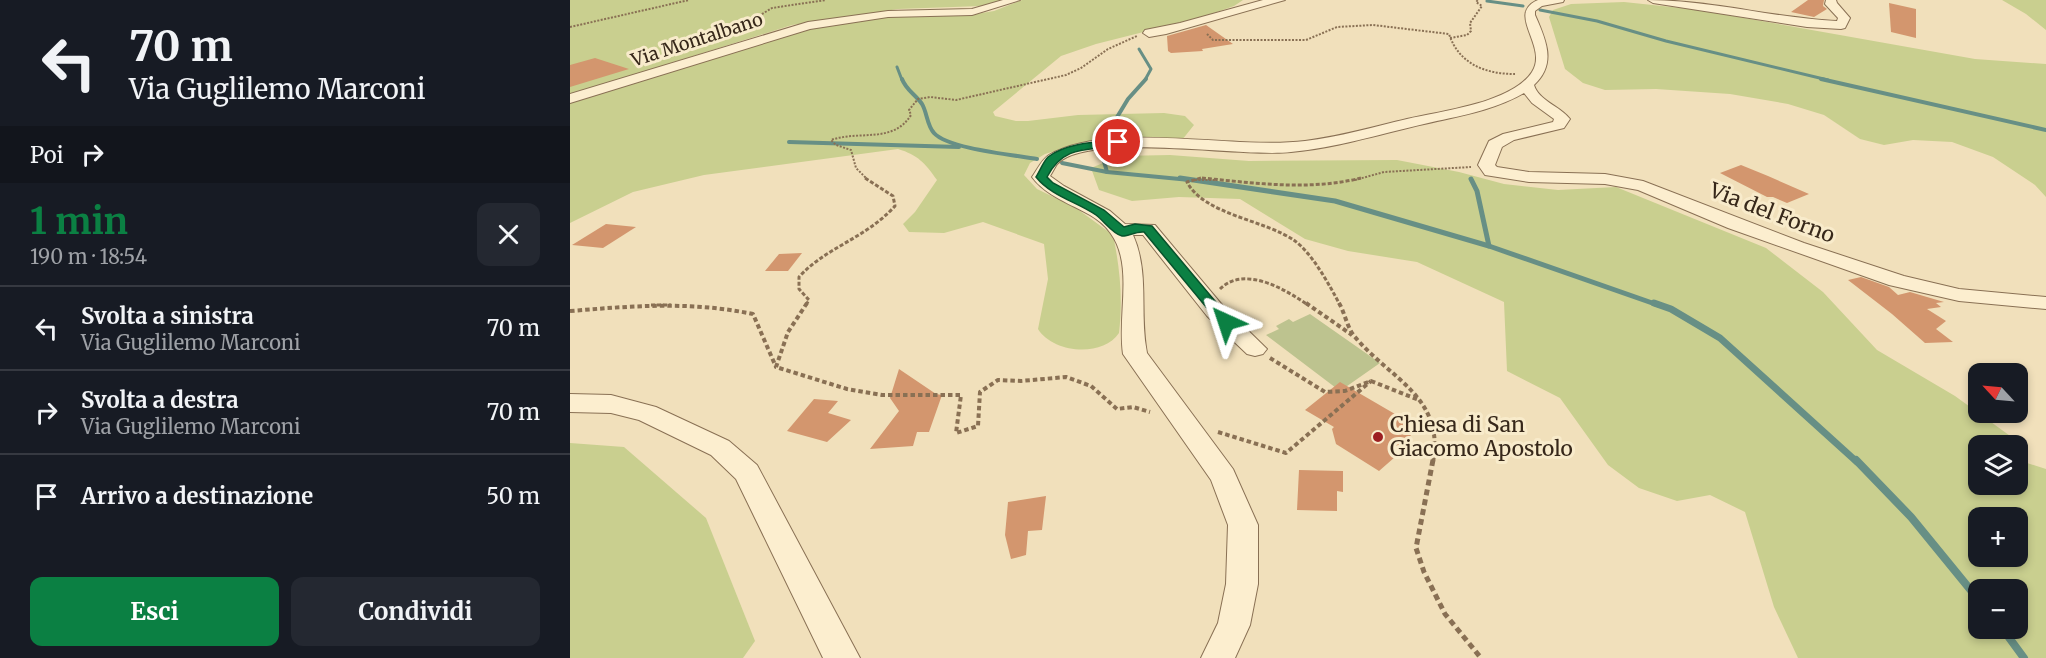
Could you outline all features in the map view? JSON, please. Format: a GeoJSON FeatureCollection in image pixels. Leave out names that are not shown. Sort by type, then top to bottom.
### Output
{"type":"FeatureCollection","features":[{"type":"Feature","properties":{"kind":"street","name":"Via Montalbano"},"geometry":{"type":"LineString","coordinates":[[570,99],[808,26],[888,14],[972,12],[1014,0]]}},
{"type":"Feature","properties":{"kind":"street"},"geometry":{"type":"LineString","coordinates":[[1149,33],[1280,0]]}},
{"type":"Feature","properties":{"kind":"street"},"geometry":{"type":"LineString","coordinates":[[1486,165],[1495,144],[1509,137],[1559,125],[1562,119],[1556,111],[1535,100],[1528,91],[1543,58],[1529,15],[1530,10],[1539,3],[1559,0]]}},
{"type":"Feature","properties":{"kind":"street"},"geometry":{"type":"LineString","coordinates":[[1653,0],[1814,24],[1841,25],[1844,18],[1830,0]]}},
{"type":"Feature","properties":{"kind":"street"},"geometry":{"type":"LineString","coordinates":[[1218,658],[1234,625],[1242,584],[1243,525],[1223,476],[1136,354],[1132,342],[1134,269],[1124,233],[1100,213],[1049,185],[1041,177],[1051,160],[1075,149],[1104,143],[1253,149],[1297,146],[1484,105],[1503,98],[1532,79]]}},
{"type":"Feature","properties":{"kind":"street","name":"Via del Forno"},"geometry":{"type":"LineString","coordinates":[[1486,165],[1491,171],[1534,179],[1590,177],[1620,180],[1646,187],[1745,228],[1855,268],[1947,293],[2046,303]]}},
{"type":"Feature","properties":{"kind":"street"},"geometry":{"type":"LineString","coordinates":[[1124,233],[1127,229],[1148,229],[1208,303],[1255,349]]}},
{"type":"Feature","properties":{"kind":"street"},"geometry":{"type":"LineString","coordinates":[[570,403],[611,404],[646,413],[720,448],[747,472],[838,653],[843,658]]}},
{"type":"Feature","properties":{"kind":"path"},"geometry":{"type":"LineString","coordinates":[[570,27],[610,20],[689,0]]}},
{"type":"Feature","properties":{"kind":"path"},"geometry":{"type":"LineString","coordinates":[[1450,38],[1467,35],[1471,31],[1469,26],[1471,18],[1481,10],[1482,6],[1476,2],[1478,0]]}},
{"type":"Feature","properties":{"kind":"path"},"geometry":{"type":"LineString","coordinates":[[1200,34],[1209,34],[1212,40],[1306,40],[1336,27],[1373,25],[1449,34],[1455,50],[1466,63],[1506,75],[1532,79]]}},
{"type":"Feature","properties":{"kind":"path"},"geometry":{"type":"LineString","coordinates":[[776,367],[788,332],[809,300],[799,289],[799,277],[807,267],[865,233],[895,206],[893,196],[864,179],[852,163],[851,150],[836,145],[831,140],[839,135],[879,136],[896,131],[908,125],[911,116],[909,110],[918,99],[930,97],[956,100],[1066,75],[1119,43],[1149,33]]}},
{"type":"Feature","properties":{"kind":"path"},"geometry":{"type":"LineString","coordinates":[[1353,336],[1342,308],[1324,275],[1296,241],[1256,222],[1238,217],[1203,199],[1191,190],[1187,182],[1201,178],[1261,184],[1338,184],[1384,172],[1486,165]]}},
{"type":"Feature","properties":{"kind":"path"},"geometry":{"type":"LineString","coordinates":[[1208,303],[1228,281],[1241,279],[1271,284],[1288,291],[1353,336],[1422,401],[1435,430],[1435,449],[1416,548],[1424,572],[1445,614],[1480,658]]}},
{"type":"Feature","properties":{"kind":"path"},"geometry":{"type":"LineString","coordinates":[[570,311],[659,304],[719,307],[753,314],[776,367],[847,389],[882,395],[961,395],[956,433],[978,426],[980,392],[998,380],[1021,381],[1066,377],[1091,386],[1117,409],[1133,407],[1286,453],[1371,381]]}},
{"type":"Feature","properties":{"kind":"path"},"geometry":{"type":"LineString","coordinates":[[1255,349],[1324,392],[1345,391],[1371,381],[1422,401]]}},
{"type":"Feature","properties":{"kind":"green space"},"geometry":{"type":"Polygon","coordinates":[[[570,0],[1004,0],[981,6],[898,9],[792,25],[570,95],[570,0]]]}},
{"type":"Feature","properties":{"kind":"green space"},"geometry":{"type":"Polygon","coordinates":[[[1022,0],[1243,0],[1234,6],[1203,17],[1096,44],[1061,56],[993,112],[995,116],[1016,121],[1078,115],[1164,113],[1185,116],[1194,125],[1182,140],[1118,138],[1085,142],[1045,154],[1030,163],[1024,175],[1037,189],[1076,208],[1113,235],[1120,284],[1119,333],[1111,341],[1101,346],[1090,349],[1066,347],[1045,337],[1038,329],[1048,279],[1044,244],[983,222],[944,233],[909,232],[903,224],[915,212],[937,180],[920,160],[898,149],[704,175],[633,192],[570,223],[570,103],[807,29],[901,15],[976,14],[994,11],[1022,0]]]}},
{"type":"Feature","properties":{"kind":"green space"},"geometry":{"type":"Polygon","coordinates":[[[2002,0],[2046,0],[2046,30],[2026,14],[2002,0]]]}},
{"type":"Feature","properties":{"kind":"green space"},"geometry":{"type":"Polygon","coordinates":[[[1624,2],[1700,10],[1975,59],[2046,64],[2046,197],[2035,185],[1993,157],[1952,142],[1913,140],[1884,145],[1860,139],[1824,115],[1788,104],[1730,94],[1656,89],[1605,90],[1583,83],[1565,69],[1549,17],[1553,10],[1571,4],[1624,2]]]}},
{"type":"Feature","properties":{"kind":"green space"},"geometry":{"type":"Polygon","coordinates":[[[1170,155],[1249,161],[1397,160],[1459,172],[1504,184],[1558,190],[1616,187],[1766,248],[1823,292],[1877,350],[1968,405],[1968,423],[1992,423],[2009,435],[1968,435],[1968,495],[2028,495],[2028,463],[2046,469],[2046,658],[1798,658],[1774,607],[1745,512],[1710,495],[1677,501],[1639,488],[1608,465],[1560,398],[1507,371],[1504,302],[1417,262],[1348,251],[1305,239],[1240,199],[1179,197],[1132,201],[1099,190],[1091,168],[1120,156],[1170,155]]]}},
{"type":"Feature","properties":{"kind":"green space"},"geometry":{"type":"Polygon","coordinates":[[[1310,314],[1380,363],[1340,391],[1266,335],[1279,329],[1276,326],[1289,319],[1293,322],[1310,314]]]}},
{"type":"Feature","properties":{"kind":"green space"},"geometry":{"type":"Polygon","coordinates":[[[570,443],[624,447],[706,518],[755,641],[743,658],[570,658],[570,443]]]}},
{"type":"Feature","properties":{"kind":"building"},"geometry":{"type":"Polygon","coordinates":[[[1808,0],[1824,0],[1823,6],[1827,9],[1814,17],[1791,12],[1808,0]]]}},
{"type":"Feature","properties":{"kind":"building"},"geometry":{"type":"Polygon","coordinates":[[[1889,3],[1916,9],[1916,38],[1891,32],[1889,3]]]}},
{"type":"Feature","properties":{"kind":"building"},"geometry":{"type":"Polygon","coordinates":[[[1206,25],[1233,44],[1202,49],[1203,51],[1171,53],[1168,51],[1167,36],[1206,25]]]}},
{"type":"Feature","properties":{"kind":"building"},"geometry":{"type":"Polygon","coordinates":[[[595,58],[629,69],[570,87],[570,65],[595,58]]]}},
{"type":"Feature","properties":{"kind":"building"},"geometry":{"type":"Polygon","coordinates":[[[1741,165],[1809,194],[1787,203],[1767,197],[1720,173],[1741,165]]]}},
{"type":"Feature","properties":{"kind":"building"},"geometry":{"type":"Polygon","coordinates":[[[606,224],[636,227],[603,248],[572,245],[606,224]]]}},
{"type":"Feature","properties":{"kind":"building"},"geometry":{"type":"Polygon","coordinates":[[[802,253],[788,271],[765,271],[779,254],[802,253]]]}},
{"type":"Feature","properties":{"kind":"building"},"geometry":{"type":"Polygon","coordinates":[[[1861,277],[1889,287],[1898,295],[1910,292],[1944,302],[1936,303],[1941,307],[1927,309],[1946,321],[1936,329],[1953,342],[1925,343],[1848,280],[1861,277]]]}},
{"type":"Feature","properties":{"kind":"building"},"geometry":{"type":"Polygon","coordinates":[[[899,369],[936,394],[942,395],[929,432],[917,432],[913,446],[870,449],[899,411],[890,398],[899,369]]]}},
{"type":"Feature","properties":{"kind":"building"},"geometry":{"type":"Polygon","coordinates":[[[1340,382],[1419,428],[1390,454],[1395,457],[1379,471],[1336,444],[1332,429],[1334,427],[1305,410],[1340,382]]]}},
{"type":"Feature","properties":{"kind":"building"},"geometry":{"type":"Polygon","coordinates":[[[814,399],[838,401],[828,413],[851,420],[827,442],[787,431],[814,399]]]}},
{"type":"Feature","properties":{"kind":"building"},"geometry":{"type":"Polygon","coordinates":[[[1299,470],[1343,471],[1343,492],[1337,491],[1337,511],[1297,510],[1299,470]]]}},
{"type":"Feature","properties":{"kind":"building"},"geometry":{"type":"Polygon","coordinates":[[[1046,496],[1042,530],[1028,531],[1026,555],[1011,559],[1005,535],[1008,502],[1046,496]]]}},
{"type":"Feature","properties":{"kind":"waterway"},"geometry":{"type":"LineString","coordinates":[[1487,1],[1523,6]]}},
{"type":"Feature","properties":{"kind":"waterway"},"geometry":{"type":"LineString","coordinates":[[1540,10],[1597,21],[1666,41],[1828,80]]}},
{"type":"Feature","properties":{"kind":"waterway"},"geometry":{"type":"LineString","coordinates":[[1139,49],[1151,69],[1145,80]]}},
{"type":"Feature","properties":{"kind":"waterway"},"geometry":{"type":"LineString","coordinates":[[897,67],[902,80]]}},
{"type":"Feature","properties":{"kind":"waterway"},"geometry":{"type":"LineString","coordinates":[[902,79],[922,104],[932,130],[942,139],[967,147],[1037,159]]}},
{"type":"Feature","properties":{"kind":"waterway"},"geometry":{"type":"LineString","coordinates":[[1105,137],[1128,99],[1146,79]]}},
{"type":"Feature","properties":{"kind":"waterway"},"geometry":{"type":"LineString","coordinates":[[1821,79],[2046,130]]}},
{"type":"Feature","properties":{"kind":"waterway"},"geometry":{"type":"LineString","coordinates":[[789,142],[959,147]]}},
{"type":"Feature","properties":{"kind":"waterway"},"geometry":{"type":"LineString","coordinates":[[1100,147],[1107,172]]}},
{"type":"Feature","properties":{"kind":"waterway"},"geometry":{"type":"LineString","coordinates":[[1062,163],[1107,172]]}},
{"type":"Feature","properties":{"kind":"waterway"},"geometry":{"type":"LineString","coordinates":[[1107,172],[1190,180]]}},
{"type":"Feature","properties":{"kind":"waterway"},"geometry":{"type":"LineString","coordinates":[[1180,178],[1335,201],[1489,246]]}},
{"type":"Feature","properties":{"kind":"waterway"},"geometry":{"type":"LineString","coordinates":[[1471,179],[1477,191],[1489,246]]}},
{"type":"Feature","properties":{"kind":"waterway"},"geometry":{"type":"LineString","coordinates":[[1489,246],[1658,305]]}},
{"type":"Feature","properties":{"kind":"waterway"},"geometry":{"type":"LineString","coordinates":[[1654,303],[1671,309],[1720,338],[1857,462]]}},
{"type":"Feature","properties":{"kind":"waterway"},"geometry":{"type":"LineString","coordinates":[[1856,460],[1911,517],[1968,587]]}},
{"type":"Feature","properties":{"kind":"waterway"},"geometry":{"type":"LineString","coordinates":[[2010,639],[2024,658]]}},
{"type":"Feature","properties":{"kind":"place","name":"Chiesa di San Giacomo Apostolo"},"geometry":{"type":"Point","coordinates":[1378,437]}},
{"type":"Feature","properties":{"kind":"route"},"geometry":{"type":"LineString","coordinates":[[1118,142],[1090,145],[1062,154],[1051,160],[1041,177],[1049,185],[1100,213],[1124,233],[1127,229],[1148,229],[1226,322]]}}]}
